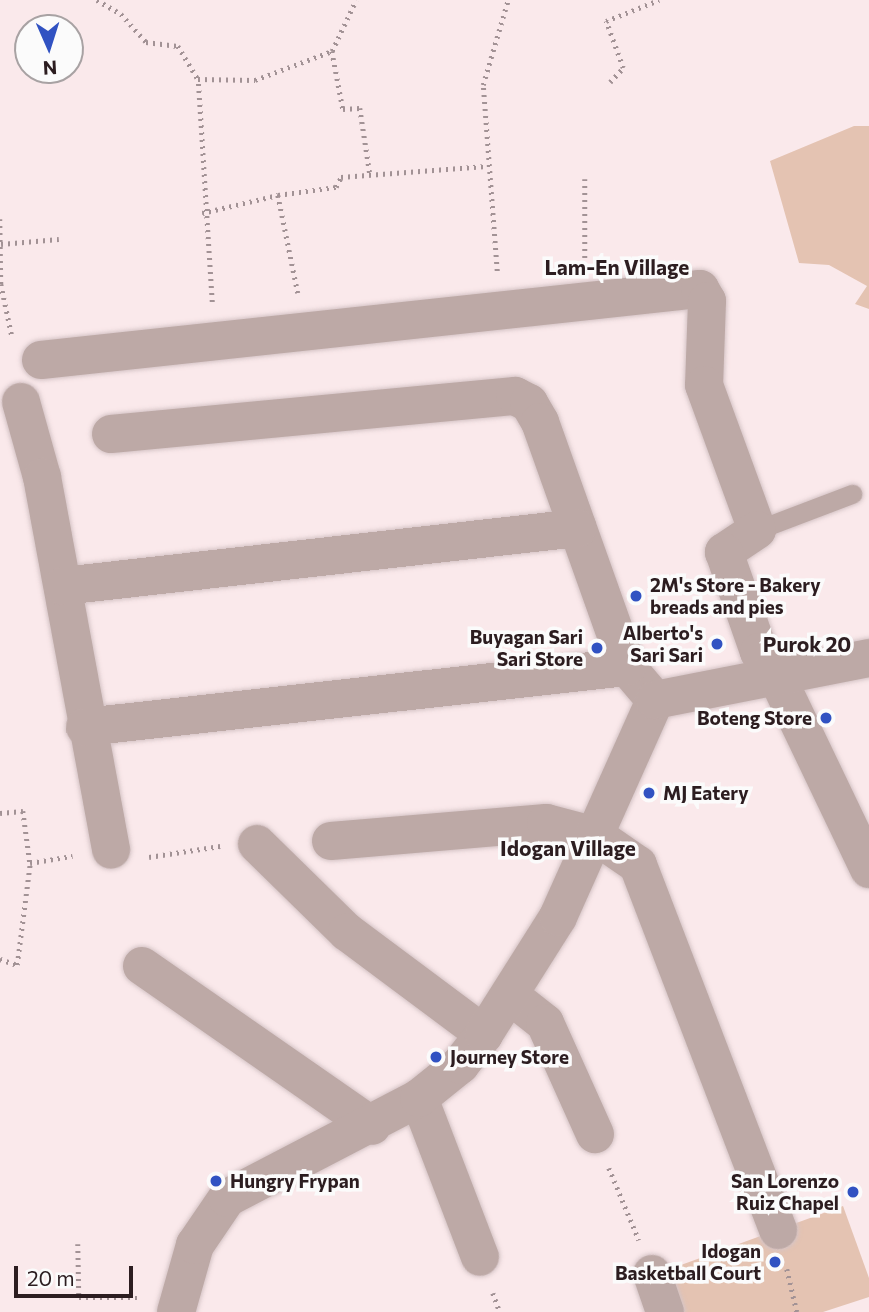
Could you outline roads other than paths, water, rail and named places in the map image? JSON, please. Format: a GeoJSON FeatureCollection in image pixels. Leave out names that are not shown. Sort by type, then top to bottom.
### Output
{"type":"FeatureCollection","features":[{"type":"Feature","properties":{"kind":"street"},"geometry":{"type":"LineString","coordinates":[[41,360],[585,298],[700,289],[707,301],[704,386],[757,530],[724,552],[759,652],[777,677],[869,869]]}},
{"type":"Feature","properties":{"kind":"street"},"geometry":{"type":"LineString","coordinates":[[111,434],[515,396],[529,403],[540,422],[627,667],[655,700]]}},
{"type":"Feature","properties":{"kind":"street"},"geometry":{"type":"LineString","coordinates":[[22,402],[63,586],[85,727],[111,850]]}},
{"type":"Feature","properties":{"kind":"street"},"geometry":{"type":"LineString","coordinates":[[63,586],[578,528]]}},
{"type":"Feature","properties":{"kind":"street"},"geometry":{"type":"LineString","coordinates":[[655,700],[869,658]]}},
{"type":"Feature","properties":{"kind":"street"},"geometry":{"type":"LineString","coordinates":[[85,727],[627,667]]}},
{"type":"Feature","properties":{"kind":"street"},"geometry":{"type":"LineString","coordinates":[[178,1305],[195,1245],[227,1198],[372,1126],[419,1098],[460,1065],[512,997],[596,836],[655,700]]}},
{"type":"Feature","properties":{"kind":"street"},"geometry":{"type":"LineString","coordinates":[[331,841],[546,823],[596,836],[638,865],[778,1230]]}},
{"type":"Feature","properties":{"kind":"street"},"geometry":{"type":"LineString","coordinates":[[257,844],[348,932],[484,1034]]}},
{"type":"Feature","properties":{"kind":"street"},"geometry":{"type":"LineString","coordinates":[[142,966],[372,1126]]}},
{"type":"Feature","properties":{"kind":"street"},"geometry":{"type":"LineString","coordinates":[[512,997],[545,1024],[596,1134]]}},
{"type":"Feature","properties":{"kind":"street"},"geometry":{"type":"LineString","coordinates":[[419,1098],[480,1257]]}},
{"type":"Feature","properties":{"kind":"street"},"geometry":{"type":"LineString","coordinates":[[652,1274],[665,1312]]}},
{"type":"Feature","properties":{"kind":"lane"},"geometry":{"type":"LineString","coordinates":[[757,530],[852,494]]}},
{"type":"Feature","properties":{"kind":"place","name":"2M's Store - Bakery breads and pies"},"geometry":{"type":"Point","coordinates":[636,596]}},
{"type":"Feature","properties":{"kind":"place","name":"Alberto's Sari Sari"},"geometry":{"type":"Point","coordinates":[717,644]}},
{"type":"Feature","properties":{"kind":"place","name":"Buyagan Sari Sari Store"},"geometry":{"type":"Point","coordinates":[597,648]}},
{"type":"Feature","properties":{"kind":"place","name":"Boteng Store"},"geometry":{"type":"Point","coordinates":[826,718]}},
{"type":"Feature","properties":{"kind":"place","name":"MJ Eatery"},"geometry":{"type":"Point","coordinates":[649,793]}},
{"type":"Feature","properties":{"kind":"place","name":"Journey Store"},"geometry":{"type":"Point","coordinates":[436,1057]}},
{"type":"Feature","properties":{"kind":"place","name":"Hungry Frypan"},"geometry":{"type":"Point","coordinates":[216,1181]}},
{"type":"Feature","properties":{"kind":"place","name":"San Lorenzo Ruiz Chapel"},"geometry":{"type":"Point","coordinates":[853,1192]}},
{"type":"Feature","properties":{"kind":"place","name":"Idogan Basketball Court"},"geometry":{"type":"Point","coordinates":[775,1262]}},
{"type":"Feature","properties":{"kind":"district","name":"Lam-En Village"},"geometry":{"type":"Point","coordinates":[617,267]}},
{"type":"Feature","properties":{"kind":"district","name":"Purok 20"},"geometry":{"type":"Point","coordinates":[807,644]}},
{"type":"Feature","properties":{"kind":"district","name":"Idogan Village"},"geometry":{"type":"Point","coordinates":[568,848]}}]}
